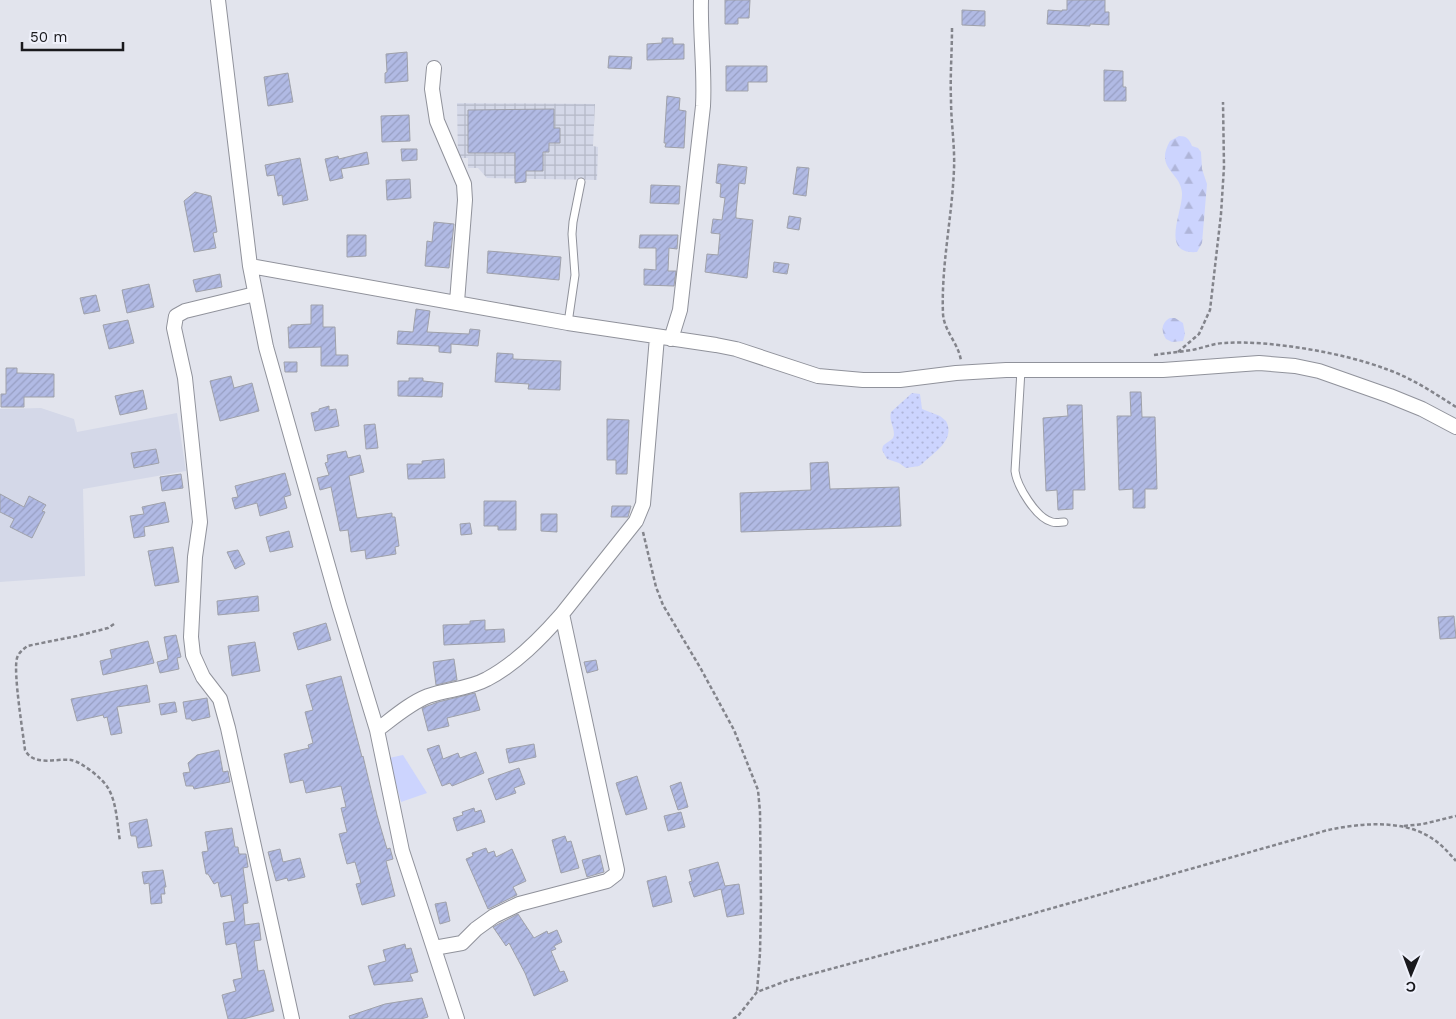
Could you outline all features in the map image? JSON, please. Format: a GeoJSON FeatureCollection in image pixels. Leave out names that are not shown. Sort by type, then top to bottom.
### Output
{"type":"FeatureCollection","features":[{"type":"Feature","properties":{"kind":"street"},"geometry":{"type":"LineString","coordinates":[[218,0],[250,266],[266,347],[377,730],[402,851],[457,1019]]}},
{"type":"Feature","properties":{"kind":"street"},"geometry":{"type":"LineString","coordinates":[[377,730],[418,700],[470,686],[495,674],[544,635],[639,516],[643,504],[664,338],[680,310],[704,106],[703,46],[700,26],[701,0]]}},
{"type":"Feature","properties":{"kind":"street"},"geometry":{"type":"LineString","coordinates":[[434,68],[432,89],[437,121],[464,184],[465,200],[457,302]]}},
{"type":"Feature","properties":{"kind":"street"},"geometry":{"type":"LineString","coordinates":[[250,266],[568,323],[716,345],[736,349],[818,376],[863,380],[900,380],[956,373],[1021,370],[1163,370],[1259,363],[1295,366],[1319,371],[1390,396],[1422,409],[1456,427]]}},
{"type":"Feature","properties":{"kind":"street"},"geometry":{"type":"LineString","coordinates":[[255,294],[185,311],[176,316],[174,328],[184,378],[200,522],[194,575],[191,637],[193,655],[203,677],[220,699],[228,728],[292,1019]]}},
{"type":"Feature","properties":{"kind":"street"},"geometry":{"type":"LineString","coordinates":[[434,948],[462,943],[482,924],[519,904],[607,881],[616,874],[617,870],[562,614]]}},
{"type":"Feature","properties":{"kind":"lane"},"geometry":{"type":"LineString","coordinates":[[568,323],[575,275],[573,222],[581,182]]}},
{"type":"Feature","properties":{"kind":"lane"},"geometry":{"type":"LineString","coordinates":[[1021,370],[1016,479],[1021,490],[1035,509],[1052,522],[1064,522]]}},
{"type":"Feature","properties":{"kind":"path"},"geometry":{"type":"LineString","coordinates":[[952,28],[951,102],[954,168],[946,253],[943,317],[946,328],[960,357],[961,364],[956,373]]}},
{"type":"Feature","properties":{"kind":"path"},"geometry":{"type":"LineString","coordinates":[[1177,352],[1199,334],[1210,310],[1222,204],[1224,167],[1223,102]]}},
{"type":"Feature","properties":{"kind":"path"},"geometry":{"type":"LineString","coordinates":[[639,516],[656,588],[663,605],[734,730],[758,790],[761,903],[757,992]]}},
{"type":"Feature","properties":{"kind":"path"},"geometry":{"type":"LineString","coordinates":[[114,624],[108,628],[52,643],[27,646],[18,656],[16,674],[25,750],[28,756],[34,760],[75,761],[101,779],[108,786],[112,796],[120,841]]}},
{"type":"Feature","properties":{"kind":"path"},"geometry":{"type":"LineString","coordinates":[[733,1019],[738,1016],[757,992],[786,981],[1011,920],[1328,830],[1353,825],[1400,827],[1456,816]]}},
{"type":"Feature","properties":{"kind":"path"},"geometry":{"type":"LineString","coordinates":[[1400,827],[1420,832],[1432,839],[1456,860]]}},
{"type":"Feature","properties":{"kind":"shaded area"},"geometry":{"type":"Polygon","coordinates":[[[457,103],[595,104],[593,146],[598,147],[597,180],[487,178],[478,168],[468,168],[468,158],[458,158],[457,103]]]}},
{"type":"Feature","properties":{"kind":"shaded area"},"geometry":{"type":"Polygon","coordinates":[[[41,408],[74,419],[77,432],[177,413],[186,471],[83,489],[85,576],[0,582],[0,409],[41,408]]]}},
{"type":"Feature","properties":{"kind":"green space"},"geometry":{"type":"Polygon","coordinates":[[[1179,136],[1187,138],[1192,146],[1198,148],[1201,152],[1202,169],[1207,184],[1202,243],[1197,252],[1185,251],[1179,247],[1176,240],[1182,193],[1181,186],[1170,170],[1165,158],[1170,141],[1179,136]]]}},
{"type":"Feature","properties":{"kind":"green space"},"geometry":{"type":"Polygon","coordinates":[[[1170,318],[1175,318],[1183,323],[1185,334],[1183,341],[1172,342],[1166,339],[1163,327],[1170,318]]]}},
{"type":"Feature","properties":{"kind":"green space"},"geometry":{"type":"Polygon","coordinates":[[[912,393],[920,394],[922,409],[940,416],[946,421],[948,434],[938,450],[922,464],[906,468],[899,463],[887,459],[882,450],[883,446],[894,435],[891,412],[912,393]]]}},
{"type":"Feature","properties":{"kind":"green space"},"geometry":{"type":"Polygon","coordinates":[[[403,755],[427,793],[401,802],[389,758],[403,755]]]}},
{"type":"Feature","properties":{"kind":"building"},"geometry":{"type":"Polygon","coordinates":[[[725,0],[750,0],[749,18],[738,18],[738,24],[725,24],[725,0]]]}},
{"type":"Feature","properties":{"kind":"building"},"geometry":{"type":"Polygon","coordinates":[[[1067,0],[1105,0],[1105,12],[1109,12],[1109,25],[1047,24],[1048,10],[1067,10],[1067,0]]]}},
{"type":"Feature","properties":{"kind":"building"},"geometry":{"type":"Polygon","coordinates":[[[962,10],[985,11],[985,26],[962,25],[962,10]]]}},
{"type":"Feature","properties":{"kind":"building"},"geometry":{"type":"Polygon","coordinates":[[[662,38],[673,38],[673,44],[684,44],[684,59],[647,60],[647,44],[662,43],[662,38]]]}},
{"type":"Feature","properties":{"kind":"building"},"geometry":{"type":"Polygon","coordinates":[[[407,52],[408,81],[385,83],[385,73],[387,72],[386,54],[407,52]]]}},
{"type":"Feature","properties":{"kind":"building"},"geometry":{"type":"Polygon","coordinates":[[[609,56],[632,57],[631,69],[608,68],[609,56]]]}},
{"type":"Feature","properties":{"kind":"building"},"geometry":{"type":"Polygon","coordinates":[[[726,66],[767,66],[767,82],[748,82],[748,91],[726,91],[726,66]]]}},
{"type":"Feature","properties":{"kind":"building"},"geometry":{"type":"Polygon","coordinates":[[[1104,70],[1123,71],[1123,87],[1126,87],[1126,101],[1104,101],[1104,70]]]}},
{"type":"Feature","properties":{"kind":"building"},"geometry":{"type":"Polygon","coordinates":[[[288,73],[293,102],[268,106],[264,77],[288,73]]]}},
{"type":"Feature","properties":{"kind":"building"},"geometry":{"type":"Polygon","coordinates":[[[667,96],[680,98],[679,110],[686,111],[684,148],[665,147],[667,96]]]}},
{"type":"Feature","properties":{"kind":"building"},"geometry":{"type":"Polygon","coordinates":[[[554,109],[554,128],[560,128],[560,143],[549,143],[549,152],[543,152],[543,171],[526,171],[526,182],[515,183],[515,153],[468,153],[468,110],[554,109]]]}},
{"type":"Feature","properties":{"kind":"building"},"geometry":{"type":"Polygon","coordinates":[[[409,115],[410,141],[382,142],[381,116],[409,115]]]}},
{"type":"Feature","properties":{"kind":"building"},"geometry":{"type":"Polygon","coordinates":[[[401,149],[417,149],[417,160],[402,161],[401,149]]]}},
{"type":"Feature","properties":{"kind":"building"},"geometry":{"type":"Polygon","coordinates":[[[367,152],[369,164],[341,169],[343,178],[330,181],[325,159],[338,156],[339,159],[367,152]]]}},
{"type":"Feature","properties":{"kind":"building"},"geometry":{"type":"Polygon","coordinates":[[[300,158],[308,200],[283,205],[282,195],[278,196],[274,175],[267,176],[265,165],[300,158]]]}},
{"type":"Feature","properties":{"kind":"building"},"geometry":{"type":"Polygon","coordinates":[[[718,164],[747,167],[745,184],[739,183],[736,218],[753,220],[747,278],[705,272],[707,254],[718,255],[720,234],[711,233],[713,219],[722,220],[725,198],[720,197],[721,184],[716,183],[718,164]]]}},
{"type":"Feature","properties":{"kind":"building"},"geometry":{"type":"Polygon","coordinates":[[[797,167],[809,168],[806,196],[793,194],[797,167]]]}},
{"type":"Feature","properties":{"kind":"building"},"geometry":{"type":"Polygon","coordinates":[[[410,179],[411,198],[387,200],[386,180],[410,179]]]}},
{"type":"Feature","properties":{"kind":"building"},"geometry":{"type":"Polygon","coordinates":[[[651,185],[680,186],[679,204],[650,203],[651,185]]]}},
{"type":"Feature","properties":{"kind":"building"},"geometry":{"type":"Polygon","coordinates":[[[195,192],[211,196],[217,232],[213,233],[216,248],[194,252],[184,201],[195,192]]]}},
{"type":"Feature","properties":{"kind":"building"},"geometry":{"type":"Polygon","coordinates":[[[789,216],[801,218],[799,230],[787,228],[789,216]]]}},
{"type":"Feature","properties":{"kind":"building"},"geometry":{"type":"Polygon","coordinates":[[[434,222],[454,224],[449,268],[425,266],[427,241],[432,242],[434,222]]]}},
{"type":"Feature","properties":{"kind":"building"},"geometry":{"type":"Polygon","coordinates":[[[347,235],[366,235],[366,256],[347,257],[347,235]]]}},
{"type":"Feature","properties":{"kind":"building"},"geometry":{"type":"Polygon","coordinates":[[[640,235],[678,235],[677,249],[669,248],[668,271],[676,271],[674,286],[644,285],[644,269],[656,270],[656,248],[639,248],[640,235]]]}},
{"type":"Feature","properties":{"kind":"building"},"geometry":{"type":"Polygon","coordinates":[[[488,251],[561,257],[559,280],[487,273],[488,251]]]}},
{"type":"Feature","properties":{"kind":"building"},"geometry":{"type":"Polygon","coordinates":[[[774,262],[789,264],[787,274],[773,272],[774,262]]]}},
{"type":"Feature","properties":{"kind":"building"},"geometry":{"type":"Polygon","coordinates":[[[220,274],[222,287],[196,292],[193,280],[220,274]]]}},
{"type":"Feature","properties":{"kind":"building"},"geometry":{"type":"Polygon","coordinates":[[[149,284],[154,307],[127,313],[122,290],[149,284]]]}},
{"type":"Feature","properties":{"kind":"building"},"geometry":{"type":"Polygon","coordinates":[[[96,295],[100,311],[84,314],[80,298],[96,295]]]}},
{"type":"Feature","properties":{"kind":"building"},"geometry":{"type":"Polygon","coordinates":[[[311,305],[323,305],[323,327],[335,327],[336,355],[348,355],[348,366],[321,366],[321,347],[289,348],[288,327],[291,327],[291,325],[311,324],[311,305]]]}},
{"type":"Feature","properties":{"kind":"building"},"geometry":{"type":"Polygon","coordinates":[[[416,309],[430,311],[427,332],[469,334],[470,329],[480,330],[478,346],[451,344],[451,353],[439,352],[439,346],[397,344],[398,331],[413,332],[416,309]]]}},
{"type":"Feature","properties":{"kind":"building"},"geometry":{"type":"Polygon","coordinates":[[[128,320],[134,343],[109,349],[103,325],[128,320]]]}},
{"type":"Feature","properties":{"kind":"building"},"geometry":{"type":"Polygon","coordinates":[[[497,353],[513,354],[513,359],[561,361],[560,390],[528,389],[529,384],[495,382],[497,353]]]}},
{"type":"Feature","properties":{"kind":"building"},"geometry":{"type":"Polygon","coordinates":[[[284,362],[297,362],[297,372],[285,372],[284,362]]]}},
{"type":"Feature","properties":{"kind":"building"},"geometry":{"type":"Polygon","coordinates":[[[6,368],[17,368],[17,373],[54,374],[54,397],[24,397],[24,407],[1,407],[1,394],[6,394],[6,368]]]}},
{"type":"Feature","properties":{"kind":"building"},"geometry":{"type":"Polygon","coordinates":[[[231,376],[234,388],[252,383],[259,411],[220,421],[210,381],[231,376]]]}},
{"type":"Feature","properties":{"kind":"building"},"geometry":{"type":"Polygon","coordinates":[[[409,378],[423,378],[423,381],[443,383],[442,397],[398,396],[398,381],[409,381],[409,378]]]}},
{"type":"Feature","properties":{"kind":"building"},"geometry":{"type":"Polygon","coordinates":[[[143,390],[147,409],[120,415],[115,396],[143,390]]]}},
{"type":"Feature","properties":{"kind":"building"},"geometry":{"type":"Polygon","coordinates":[[[1130,392],[1141,392],[1142,417],[1155,417],[1157,489],[1145,489],[1145,508],[1133,508],[1133,489],[1119,490],[1117,416],[1131,416],[1130,392]]]}},
{"type":"Feature","properties":{"kind":"building"},"geometry":{"type":"Polygon","coordinates":[[[1067,405],[1082,405],[1085,490],[1073,490],[1073,509],[1058,510],[1057,490],[1046,491],[1043,418],[1068,416],[1067,405]]]}},
{"type":"Feature","properties":{"kind":"building"},"geometry":{"type":"Polygon","coordinates":[[[329,406],[329,410],[336,409],[339,426],[315,431],[311,413],[329,406]]]}},
{"type":"Feature","properties":{"kind":"building"},"geometry":{"type":"Polygon","coordinates":[[[607,419],[629,420],[627,474],[616,474],[616,460],[607,460],[607,419]]]}},
{"type":"Feature","properties":{"kind":"building"},"geometry":{"type":"Polygon","coordinates":[[[375,424],[378,448],[366,449],[364,425],[375,424]]]}},
{"type":"Feature","properties":{"kind":"building"},"geometry":{"type":"Polygon","coordinates":[[[156,449],[159,463],[134,468],[131,453],[156,449]]]}},
{"type":"Feature","properties":{"kind":"building"},"geometry":{"type":"Polygon","coordinates":[[[346,451],[348,458],[360,455],[364,472],[349,476],[357,518],[392,513],[392,517],[395,517],[399,546],[395,547],[396,554],[366,559],[365,550],[351,552],[348,530],[340,531],[331,487],[320,490],[317,478],[329,475],[325,463],[328,462],[327,455],[346,451]]]}},
{"type":"Feature","properties":{"kind":"building"},"geometry":{"type":"Polygon","coordinates":[[[444,459],[445,478],[408,479],[407,464],[422,464],[422,461],[444,459]]]}},
{"type":"Feature","properties":{"kind":"building"},"geometry":{"type":"Polygon","coordinates":[[[828,462],[830,489],[899,487],[901,526],[741,532],[740,493],[811,490],[810,463],[828,462]]]}},
{"type":"Feature","properties":{"kind":"building"},"geometry":{"type":"Polygon","coordinates":[[[285,473],[291,495],[284,497],[287,508],[260,516],[257,503],[235,509],[232,498],[238,497],[235,486],[285,473]]]}},
{"type":"Feature","properties":{"kind":"building"},"geometry":{"type":"Polygon","coordinates":[[[181,474],[183,488],[162,491],[160,477],[181,474]]]}},
{"type":"Feature","properties":{"kind":"building"},"geometry":{"type":"Polygon","coordinates":[[[0,494],[24,507],[29,496],[46,505],[42,511],[45,512],[32,538],[10,527],[14,519],[0,512],[0,494]]]}},
{"type":"Feature","properties":{"kind":"building"},"geometry":{"type":"Polygon","coordinates":[[[484,501],[516,501],[516,530],[498,530],[498,526],[484,526],[484,501]]]}},
{"type":"Feature","properties":{"kind":"building"},"geometry":{"type":"Polygon","coordinates":[[[165,502],[169,522],[144,527],[145,536],[134,538],[130,516],[144,514],[142,507],[165,502]]]}},
{"type":"Feature","properties":{"kind":"building"},"geometry":{"type":"Polygon","coordinates":[[[612,506],[631,506],[628,517],[611,517],[612,506]]]}},
{"type":"Feature","properties":{"kind":"building"},"geometry":{"type":"Polygon","coordinates":[[[541,514],[557,514],[557,532],[541,531],[541,514]]]}},
{"type":"Feature","properties":{"kind":"building"},"geometry":{"type":"Polygon","coordinates":[[[470,523],[472,534],[461,535],[460,524],[470,523]]]}},
{"type":"Feature","properties":{"kind":"building"},"geometry":{"type":"Polygon","coordinates":[[[289,531],[293,547],[270,552],[266,537],[289,531]]]}},
{"type":"Feature","properties":{"kind":"building"},"geometry":{"type":"Polygon","coordinates":[[[173,547],[179,582],[155,586],[148,551],[173,547]]]}},
{"type":"Feature","properties":{"kind":"building"},"geometry":{"type":"Polygon","coordinates":[[[238,550],[245,564],[235,569],[227,552],[238,550]]]}},
{"type":"Feature","properties":{"kind":"building"},"geometry":{"type":"Polygon","coordinates":[[[258,596],[259,611],[218,615],[217,601],[258,596]]]}},
{"type":"Feature","properties":{"kind":"building"},"geometry":{"type":"Polygon","coordinates":[[[1454,616],[1456,638],[1440,639],[1438,617],[1454,616]]]}},
{"type":"Feature","properties":{"kind":"building"},"geometry":{"type":"Polygon","coordinates":[[[485,620],[485,630],[504,629],[505,642],[444,645],[443,625],[470,624],[470,621],[485,620]]]}},
{"type":"Feature","properties":{"kind":"building"},"geometry":{"type":"Polygon","coordinates":[[[326,623],[331,640],[298,650],[293,633],[326,623]]]}},
{"type":"Feature","properties":{"kind":"building"},"geometry":{"type":"Polygon","coordinates":[[[176,635],[181,657],[177,658],[179,669],[160,673],[157,662],[168,659],[164,637],[176,635]]]}},
{"type":"Feature","properties":{"kind":"building"},"geometry":{"type":"Polygon","coordinates":[[[148,641],[154,663],[103,675],[100,661],[112,658],[110,650],[148,641]]]}},
{"type":"Feature","properties":{"kind":"building"},"geometry":{"type":"Polygon","coordinates":[[[255,642],[260,671],[232,676],[228,646],[255,642]]]}},
{"type":"Feature","properties":{"kind":"building"},"geometry":{"type":"Polygon","coordinates":[[[454,659],[457,680],[436,685],[433,662],[454,659]]]}},
{"type":"Feature","properties":{"kind":"building"},"geometry":{"type":"Polygon","coordinates":[[[596,660],[598,670],[587,673],[584,662],[596,660]]]}},
{"type":"Feature","properties":{"kind":"building"},"geometry":{"type":"Polygon","coordinates":[[[341,676],[377,815],[387,849],[390,848],[393,859],[386,861],[395,896],[362,905],[356,884],[361,883],[355,862],[347,864],[339,834],[347,832],[341,808],[346,807],[341,786],[306,793],[303,780],[290,783],[284,754],[309,748],[308,745],[313,743],[305,712],[313,710],[306,685],[341,676]]]}},
{"type":"Feature","properties":{"kind":"building"},"geometry":{"type":"Polygon","coordinates":[[[147,685],[150,702],[117,707],[122,733],[111,735],[107,717],[104,718],[103,715],[77,721],[71,699],[147,685]]]}},
{"type":"Feature","properties":{"kind":"building"},"geometry":{"type":"Polygon","coordinates":[[[475,693],[480,710],[447,718],[449,726],[428,731],[422,708],[475,693]]]}},
{"type":"Feature","properties":{"kind":"building"},"geometry":{"type":"Polygon","coordinates":[[[207,698],[210,717],[192,721],[191,719],[186,719],[183,702],[207,698]]]}},
{"type":"Feature","properties":{"kind":"building"},"geometry":{"type":"Polygon","coordinates":[[[175,702],[177,712],[161,715],[159,704],[175,702]]]}},
{"type":"Feature","properties":{"kind":"building"},"geometry":{"type":"Polygon","coordinates":[[[534,744],[536,757],[509,763],[506,749],[534,744]]]}},
{"type":"Feature","properties":{"kind":"building"},"geometry":{"type":"Polygon","coordinates":[[[439,745],[443,759],[458,753],[460,758],[476,752],[484,773],[452,786],[450,783],[442,786],[427,749],[439,745]]]}},
{"type":"Feature","properties":{"kind":"building"},"geometry":{"type":"Polygon","coordinates":[[[219,750],[223,772],[228,771],[230,782],[194,789],[193,786],[186,786],[183,773],[190,772],[188,763],[197,755],[219,750]]]}},
{"type":"Feature","properties":{"kind":"building"},"geometry":{"type":"Polygon","coordinates":[[[519,768],[525,784],[514,788],[516,793],[496,800],[488,779],[519,768]]]}},
{"type":"Feature","properties":{"kind":"building"},"geometry":{"type":"Polygon","coordinates":[[[637,776],[647,809],[626,815],[616,783],[637,776]]]}},
{"type":"Feature","properties":{"kind":"building"},"geometry":{"type":"Polygon","coordinates":[[[681,782],[688,807],[678,810],[670,786],[681,782]]]}},
{"type":"Feature","properties":{"kind":"building"},"geometry":{"type":"Polygon","coordinates":[[[474,808],[475,812],[481,810],[485,822],[457,831],[453,818],[463,815],[462,812],[474,808]]]}},
{"type":"Feature","properties":{"kind":"building"},"geometry":{"type":"Polygon","coordinates":[[[681,812],[685,827],[668,831],[664,816],[681,812]]]}},
{"type":"Feature","properties":{"kind":"building"},"geometry":{"type":"Polygon","coordinates":[[[147,819],[152,846],[138,848],[136,836],[131,836],[129,823],[147,819]]]}},
{"type":"Feature","properties":{"kind":"building"},"geometry":{"type":"Polygon","coordinates":[[[232,828],[235,847],[238,847],[239,854],[246,854],[248,867],[243,868],[248,903],[243,904],[245,925],[259,923],[261,940],[254,941],[258,971],[264,970],[274,1011],[243,1019],[228,1019],[222,995],[236,991],[233,980],[242,978],[236,943],[226,945],[223,923],[235,921],[231,895],[221,897],[218,882],[214,884],[208,874],[206,874],[202,852],[208,851],[205,832],[232,828]]]}},
{"type":"Feature","properties":{"kind":"building"},"geometry":{"type":"Polygon","coordinates":[[[565,836],[567,842],[571,841],[579,868],[561,873],[552,840],[565,836]]]}},
{"type":"Feature","properties":{"kind":"building"},"geometry":{"type":"Polygon","coordinates":[[[486,848],[488,853],[494,851],[496,857],[512,849],[526,881],[513,887],[517,895],[488,909],[466,859],[473,856],[472,853],[486,848]]]}},
{"type":"Feature","properties":{"kind":"building"},"geometry":{"type":"Polygon","coordinates":[[[280,849],[283,862],[300,858],[305,877],[288,881],[287,878],[276,881],[268,852],[280,849]]]}},
{"type":"Feature","properties":{"kind":"building"},"geometry":{"type":"Polygon","coordinates":[[[600,855],[604,872],[587,877],[582,860],[600,855]]]}},
{"type":"Feature","properties":{"kind":"building"},"geometry":{"type":"Polygon","coordinates":[[[718,862],[725,886],[739,884],[744,914],[727,917],[721,889],[694,897],[689,882],[692,881],[689,870],[718,862]]]}},
{"type":"Feature","properties":{"kind":"building"},"geometry":{"type":"Polygon","coordinates":[[[163,870],[166,887],[164,887],[165,894],[161,894],[162,903],[151,904],[149,883],[144,884],[142,872],[163,870]]]}},
{"type":"Feature","properties":{"kind":"building"},"geometry":{"type":"Polygon","coordinates":[[[666,876],[672,902],[653,907],[647,881],[666,876]]]}},
{"type":"Feature","properties":{"kind":"building"},"geometry":{"type":"Polygon","coordinates":[[[446,902],[450,921],[440,924],[435,904],[446,902]]]}},
{"type":"Feature","properties":{"kind":"building"},"geometry":{"type":"Polygon","coordinates":[[[518,914],[534,938],[547,931],[548,934],[557,930],[562,942],[554,946],[556,949],[551,951],[560,972],[564,971],[568,981],[534,996],[525,973],[509,943],[506,946],[493,927],[518,914]]]}},
{"type":"Feature","properties":{"kind":"building"},"geometry":{"type":"Polygon","coordinates":[[[405,944],[406,949],[411,948],[418,972],[410,974],[413,981],[374,985],[368,966],[386,961],[383,950],[405,944]]]}},
{"type":"Feature","properties":{"kind":"building"},"geometry":{"type":"Polygon","coordinates":[[[422,998],[428,1017],[421,1019],[350,1019],[349,1016],[385,1004],[422,998]]]}}]}
